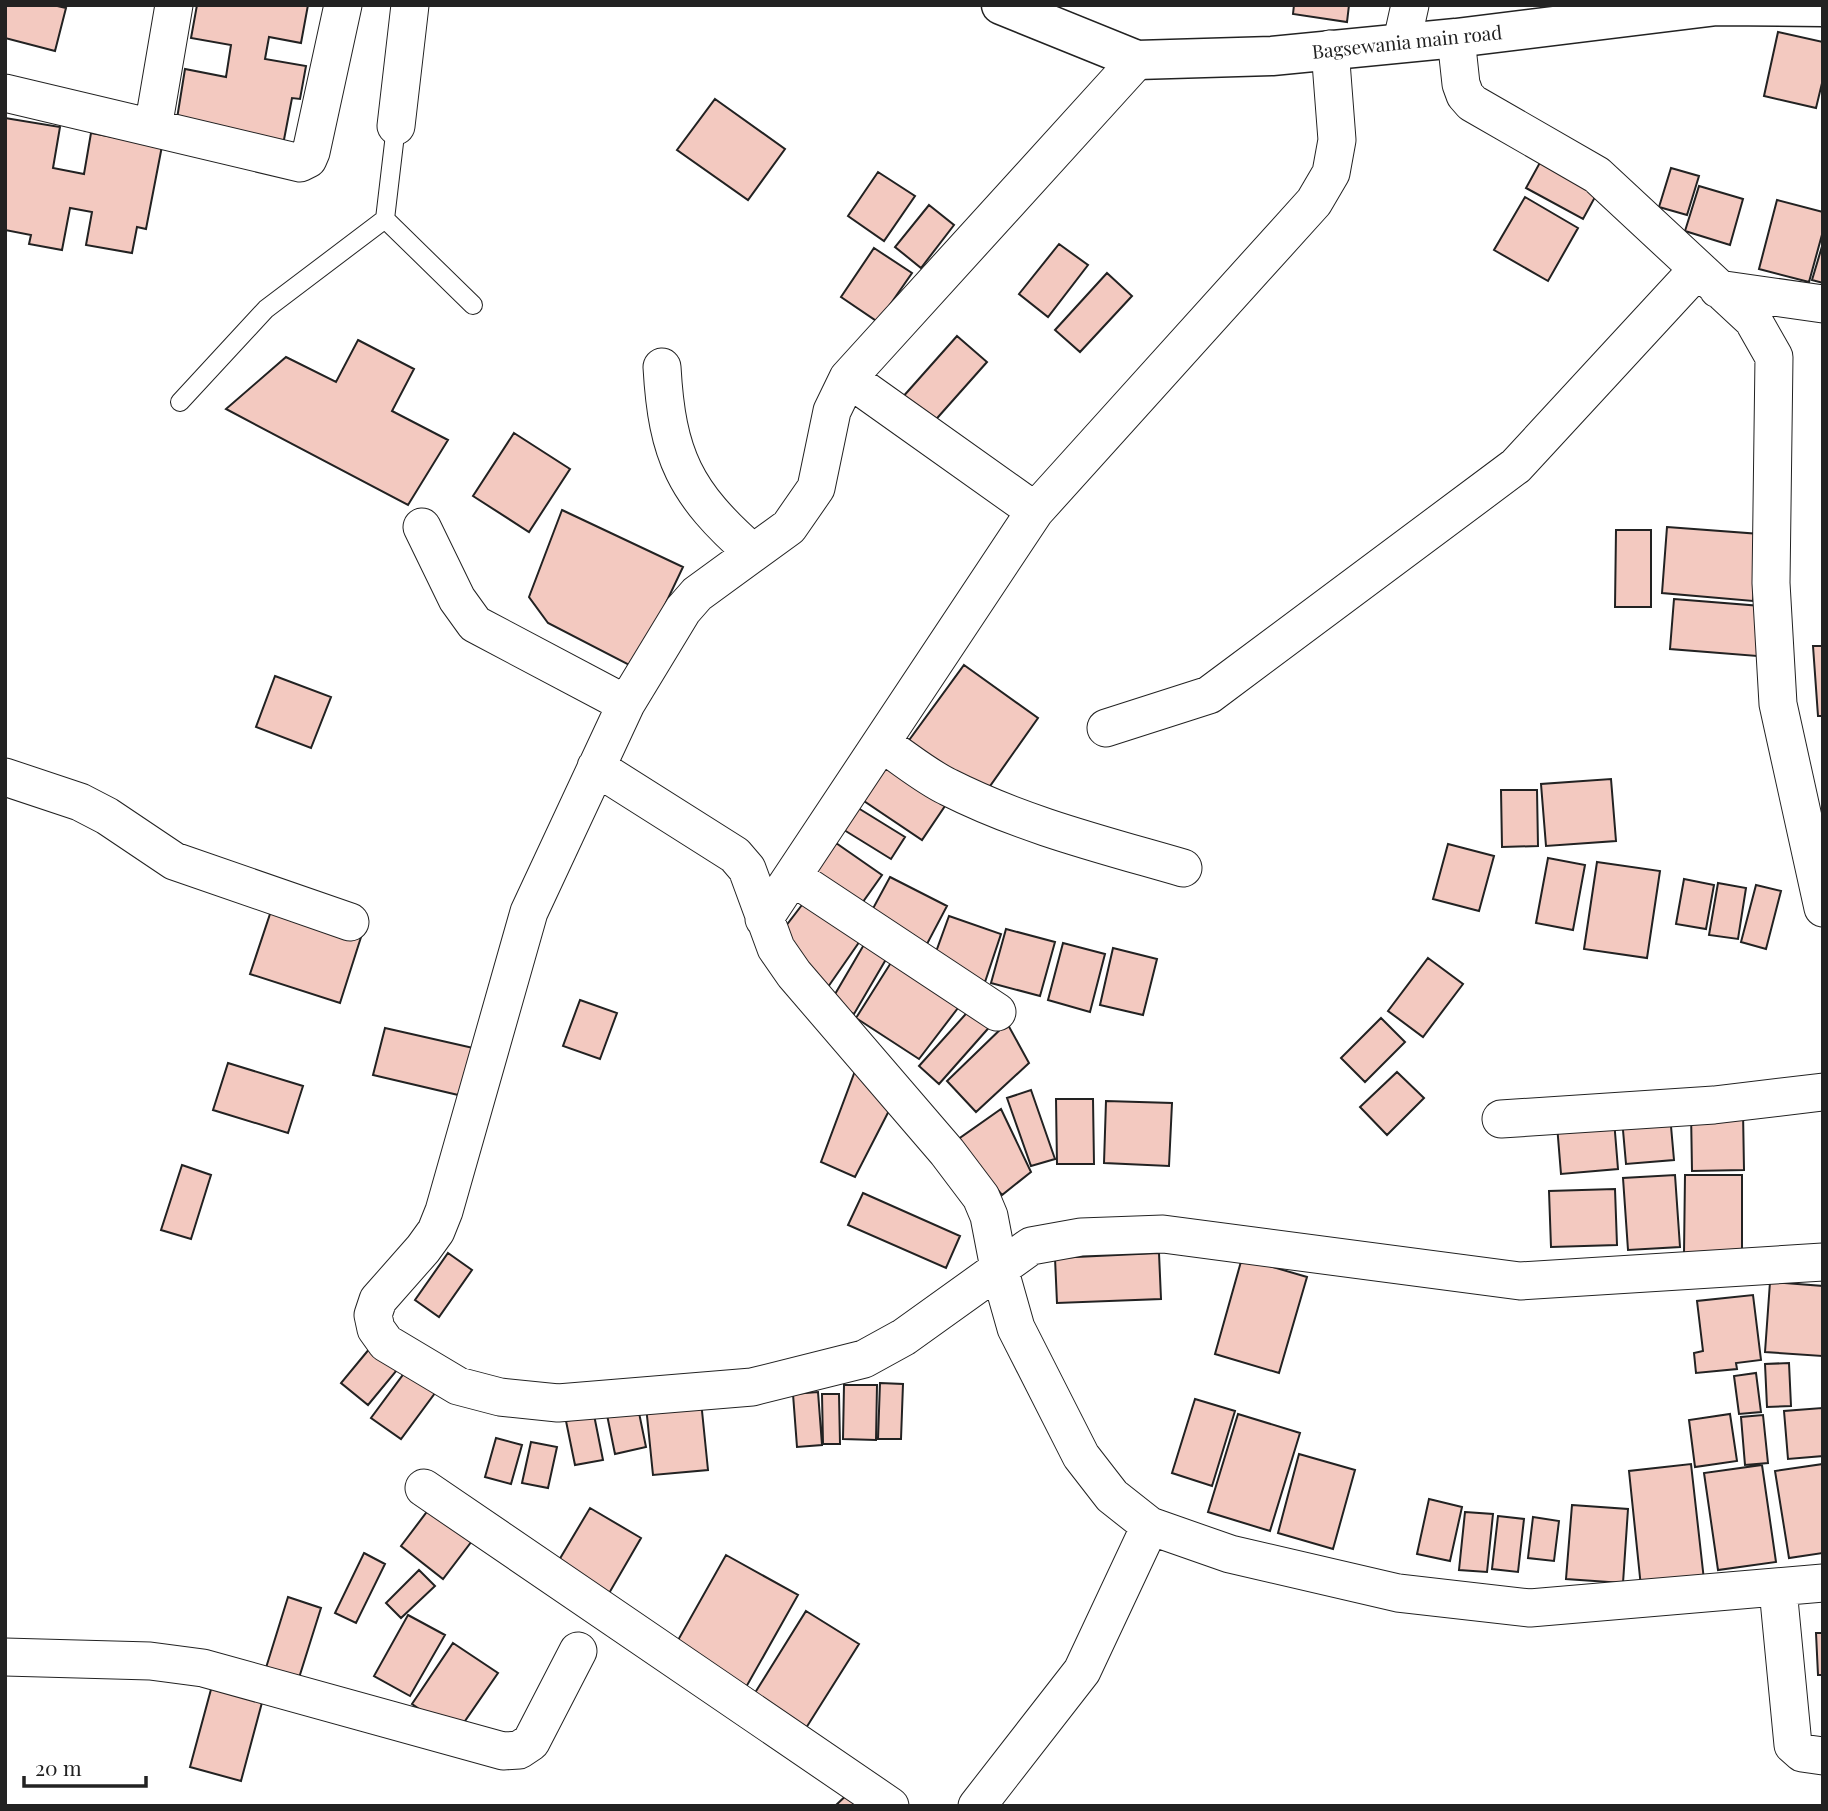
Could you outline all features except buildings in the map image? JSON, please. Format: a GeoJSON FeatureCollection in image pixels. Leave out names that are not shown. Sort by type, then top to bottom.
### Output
{"type":"FeatureCollection","features":[{"type":"Feature","properties":{"kind":"main road","name":"Bagsewania main road"},"geometry":{"type":"LineString","coordinates":[[1001,5],[1137,60],[1272,56],[1330,49],[1406,23],[1456,38],[1717,6],[1823,7]]}},
{"type":"Feature","properties":{"kind":"street"},"geometry":{"type":"LineString","coordinates":[[153,128],[174,5]]}},
{"type":"Feature","properties":{"kind":"street"},"geometry":{"type":"LineString","coordinates":[[5,93],[293,162],[308,159],[343,5]]}},
{"type":"Feature","properties":{"kind":"street"},"geometry":{"type":"LineString","coordinates":[[396,126],[410,5]]}},
{"type":"Feature","properties":{"kind":"street"},"geometry":{"type":"LineString","coordinates":[[1456,38],[1461,84],[1472,103],[1597,175],[1753,320],[1774,357],[1770,583],[1778,704],[1823,908]]}},
{"type":"Feature","properties":{"kind":"street"},"geometry":{"type":"LineString","coordinates":[[764,919],[1035,511],[1314,202],[1331,173],[1337,140],[1330,49]]}},
{"type":"Feature","properties":{"kind":"street"},"geometry":{"type":"LineString","coordinates":[[1137,60],[848,378],[832,411],[816,488],[789,527],[697,594],[683,610],[626,704],[529,912],[444,1211],[436,1231],[423,1249],[378,1300],[373,1315],[376,1329],[386,1343],[458,1386],[500,1397],[558,1403],[598,1402],[752,1387],[864,1359],[904,1337],[1031,1246],[1081,1237],[1163,1234],[1520,1281],[1823,1262]]}},
{"type":"Feature","properties":{"kind":"street"},"geometry":{"type":"LineString","coordinates":[[1708,279],[1823,304]]}},
{"type":"Feature","properties":{"kind":"street"},"geometry":{"type":"LineString","coordinates":[[1106,728],[1209,695],[1516,466],[1708,279]]}},
{"type":"Feature","properties":{"kind":"street"},"geometry":{"type":"LineString","coordinates":[[662,367],[664,407],[676,459],[713,518],[752,552]]}},
{"type":"Feature","properties":{"kind":"street"},"geometry":{"type":"LineString","coordinates":[[848,378],[1035,511]]}},
{"type":"Feature","properties":{"kind":"street"},"geometry":{"type":"LineString","coordinates":[[422,527],[457,599],[475,624],[626,704]]}},
{"type":"Feature","properties":{"kind":"street"},"geometry":{"type":"LineString","coordinates":[[881,743],[945,786],[983,804],[1033,823],[1183,869]]}},
{"type":"Feature","properties":{"kind":"street"},"geometry":{"type":"LineString","coordinates":[[596,767],[735,855],[747,869],[776,948],[794,974],[947,1152],[981,1197],[989,1216],[999,1268],[1016,1328],[1081,1456],[1112,1496],[1150,1526],[1230,1554],[1398,1593],[1530,1608],[1778,1589],[1823,1583]]}},
{"type":"Feature","properties":{"kind":"street"},"geometry":{"type":"LineString","coordinates":[[5,777],[80,802],[107,816],[174,861],[350,922]]}},
{"type":"Feature","properties":{"kind":"street"},"geometry":{"type":"LineString","coordinates":[[793,877],[997,1012]]}},
{"type":"Feature","properties":{"kind":"street"},"geometry":{"type":"LineString","coordinates":[[1501,1119],[1714,1105],[1823,1092]]}},
{"type":"Feature","properties":{"kind":"street"},"geometry":{"type":"LineString","coordinates":[[424,1488],[890,1806]]}},
{"type":"Feature","properties":{"kind":"street"},"geometry":{"type":"LineString","coordinates":[[977,1806],[1082,1671],[1150,1526]]}},
{"type":"Feature","properties":{"kind":"street"},"geometry":{"type":"LineString","coordinates":[[1778,1589],[1793,1745],[1802,1753],[1823,1756]]}},
{"type":"Feature","properties":{"kind":"street"},"geometry":{"type":"LineString","coordinates":[[5,1657],[150,1661],[203,1668],[503,1751],[519,1750],[531,1742],[578,1651]]}},
{"type":"Feature","properties":{"kind":"lane"},"geometry":{"type":"LineString","coordinates":[[180,402],[266,309],[385,219],[396,126]]}},
{"type":"Feature","properties":{"kind":"lane"},"geometry":{"type":"LineString","coordinates":[[385,219],[473,306]]}}]}
